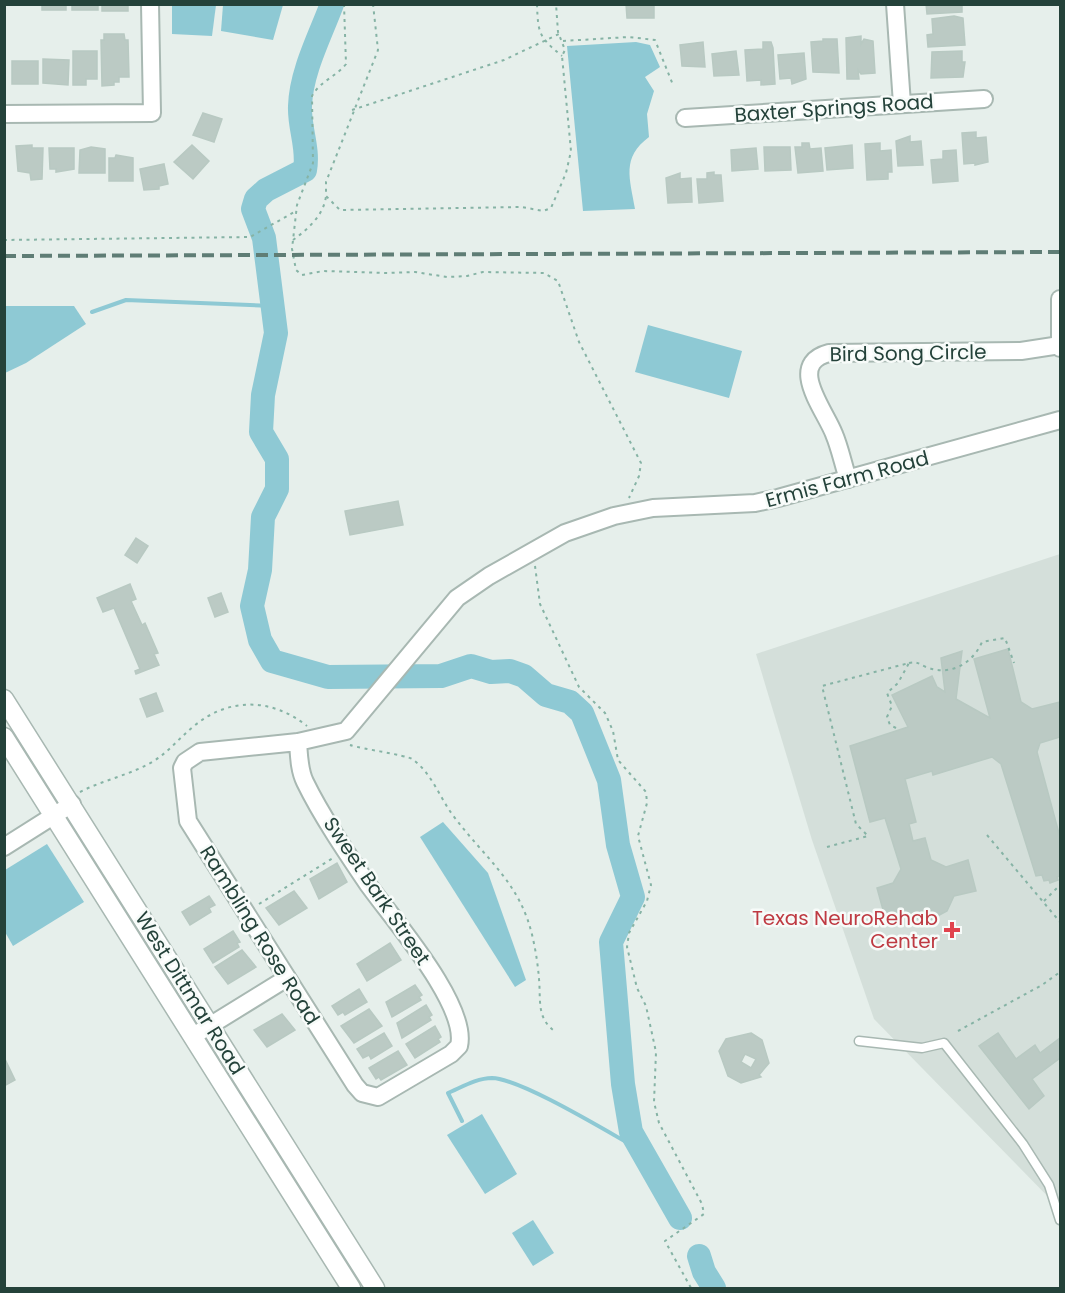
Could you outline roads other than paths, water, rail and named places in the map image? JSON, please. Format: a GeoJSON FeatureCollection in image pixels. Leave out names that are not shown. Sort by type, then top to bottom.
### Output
{"type":"FeatureCollection","features":[{"type":"Feature","properties":{"kind":"street"},"geometry":{"type":"LineString","coordinates":[[4,114],[152,113],[150,4]]}},
{"type":"Feature","properties":{"kind":"street"},"geometry":{"type":"LineString","coordinates":[[895,4],[902,104]]}},
{"type":"Feature","properties":{"kind":"street","name":"Baxter Springs Road"},"geometry":{"type":"LineString","coordinates":[[685,118],[984,99]]}},
{"type":"Feature","properties":{"kind":"street"},"geometry":{"type":"LineString","coordinates":[[1060,299],[1060,346]]}},
{"type":"Feature","properties":{"kind":"street","name":"Bird Song Circle"},"geometry":{"type":"LineString","coordinates":[[848,479],[834,435],[810,384],[808,372],[812,362],[820,356],[829,353],[1021,351],[1060,346]]}},
{"type":"Feature","properties":{"kind":"street","name":"Ermis Farm Road"},"geometry":{"type":"LineString","coordinates":[[182,768],[185,762],[200,752],[298,741],[346,731],[443,615],[471,588],[565,533],[614,516],[684,505],[755,503],[1060,420]]}},
{"type":"Feature","properties":{"kind":"street","name":"West Dittmar Road"},"geometry":{"type":"LineString","coordinates":[[4,699],[375,1288]]}},
{"type":"Feature","properties":{"kind":"street","name":"West Dittmar Road"},"geometry":{"type":"LineString","coordinates":[[4,737],[351,1288]]}},
{"type":"Feature","properties":{"kind":"street","name":"Sweet Bark Street"},"geometry":{"type":"LineString","coordinates":[[298,741],[304,781],[367,883],[426,962],[448,1002],[459,1029],[459,1046],[451,1054],[385,1095],[370,1097],[362,1092]]}},
{"type":"Feature","properties":{"kind":"street","name":"Rambling Rose Road"},"geometry":{"type":"LineString","coordinates":[[182,768],[188,821],[362,1092]]}},
{"type":"Feature","properties":{"kind":"street"},"geometry":{"type":"LineString","coordinates":[[4,847],[72,804]]}},
{"type":"Feature","properties":{"kind":"street"},"geometry":{"type":"LineString","coordinates":[[193,1036],[287,978]]}},
{"type":"Feature","properties":{"kind":"lane"},"geometry":{"type":"LineString","coordinates":[[859,1041],[922,1048],[944,1043],[1023,1144],[1049,1185],[1060,1220]]}},
{"type":"Feature","properties":{"kind":"water"},"geometry":{"type":"Polygon","coordinates":[[[172,5],[216,5],[212,36],[172,34],[172,5]]]}},
{"type":"Feature","properties":{"kind":"water"},"geometry":{"type":"Polygon","coordinates":[[[223,5],[283,5],[273,40],[221,31],[223,5]]]}},
{"type":"Feature","properties":{"kind":"water"},"geometry":{"type":"Polygon","coordinates":[[[636,42],[650,45],[660,67],[645,77],[654,91],[647,114],[649,137],[634,153],[631,161],[630,178],[635,209],[583,211],[567,46],[636,42]]]}},
{"type":"Feature","properties":{"kind":"water"},"geometry":{"type":"Polygon","coordinates":[[[5,306],[74,306],[86,324],[26,363],[5,373],[5,306]]]}},
{"type":"Feature","properties":{"kind":"water"},"geometry":{"type":"Polygon","coordinates":[[[648,325],[742,351],[729,398],[635,372],[648,325]]]}},
{"type":"Feature","properties":{"kind":"water"},"geometry":{"type":"Polygon","coordinates":[[[443,822],[488,873],[526,980],[515,987],[420,837],[443,822]]]}},
{"type":"Feature","properties":{"kind":"water"},"geometry":{"type":"Polygon","coordinates":[[[47,844],[84,902],[13,946],[5,932],[5,870],[47,844]]]}},
{"type":"Feature","properties":{"kind":"water"},"geometry":{"type":"Polygon","coordinates":[[[482,1114],[517,1174],[485,1194],[447,1135],[482,1114]]]}},
{"type":"Feature","properties":{"kind":"water"},"geometry":{"type":"Polygon","coordinates":[[[533,1220],[554,1253],[533,1266],[512,1233],[533,1220]]]}},
{"type":"Feature","properties":{"kind":"waterway"},"geometry":{"type":"LineString","coordinates":[[332,4],[312,54],[301,93],[300,114],[306,154],[305,170],[266,190],[256,199],[253,209],[264,238],[276,333],[263,395],[261,432],[277,459],[277,489],[263,517],[260,570],[252,606],[260,640],[272,661],[328,677],[441,676],[471,666],[491,672],[510,671],[524,676],[546,695],[570,702],[582,713],[609,780],[618,845],[633,897],[611,942],[623,1084],[631,1132],[680,1218]]}},
{"type":"Feature","properties":{"kind":"waterway"},"geometry":{"type":"LineString","coordinates":[[92,312],[126,300],[273,306]]}},
{"type":"Feature","properties":{"kind":"waterway"},"geometry":{"type":"LineString","coordinates":[[462,1121],[448,1093],[475,1081],[492,1078],[524,1087],[642,1151]]}},
{"type":"Feature","properties":{"kind":"waterway"},"geometry":{"type":"LineString","coordinates":[[699,1256],[704,1272],[714,1288]]}},
{"type":"Feature","properties":{"kind":"railway"},"geometry":{"type":"LineString","coordinates":[[4,256],[1060,252]]}},
{"type":"Feature","properties":{"kind":"place","name":"Texas NeuroRehab Center"},"geometry":{"type":"Point","coordinates":[952,930]}}]}
